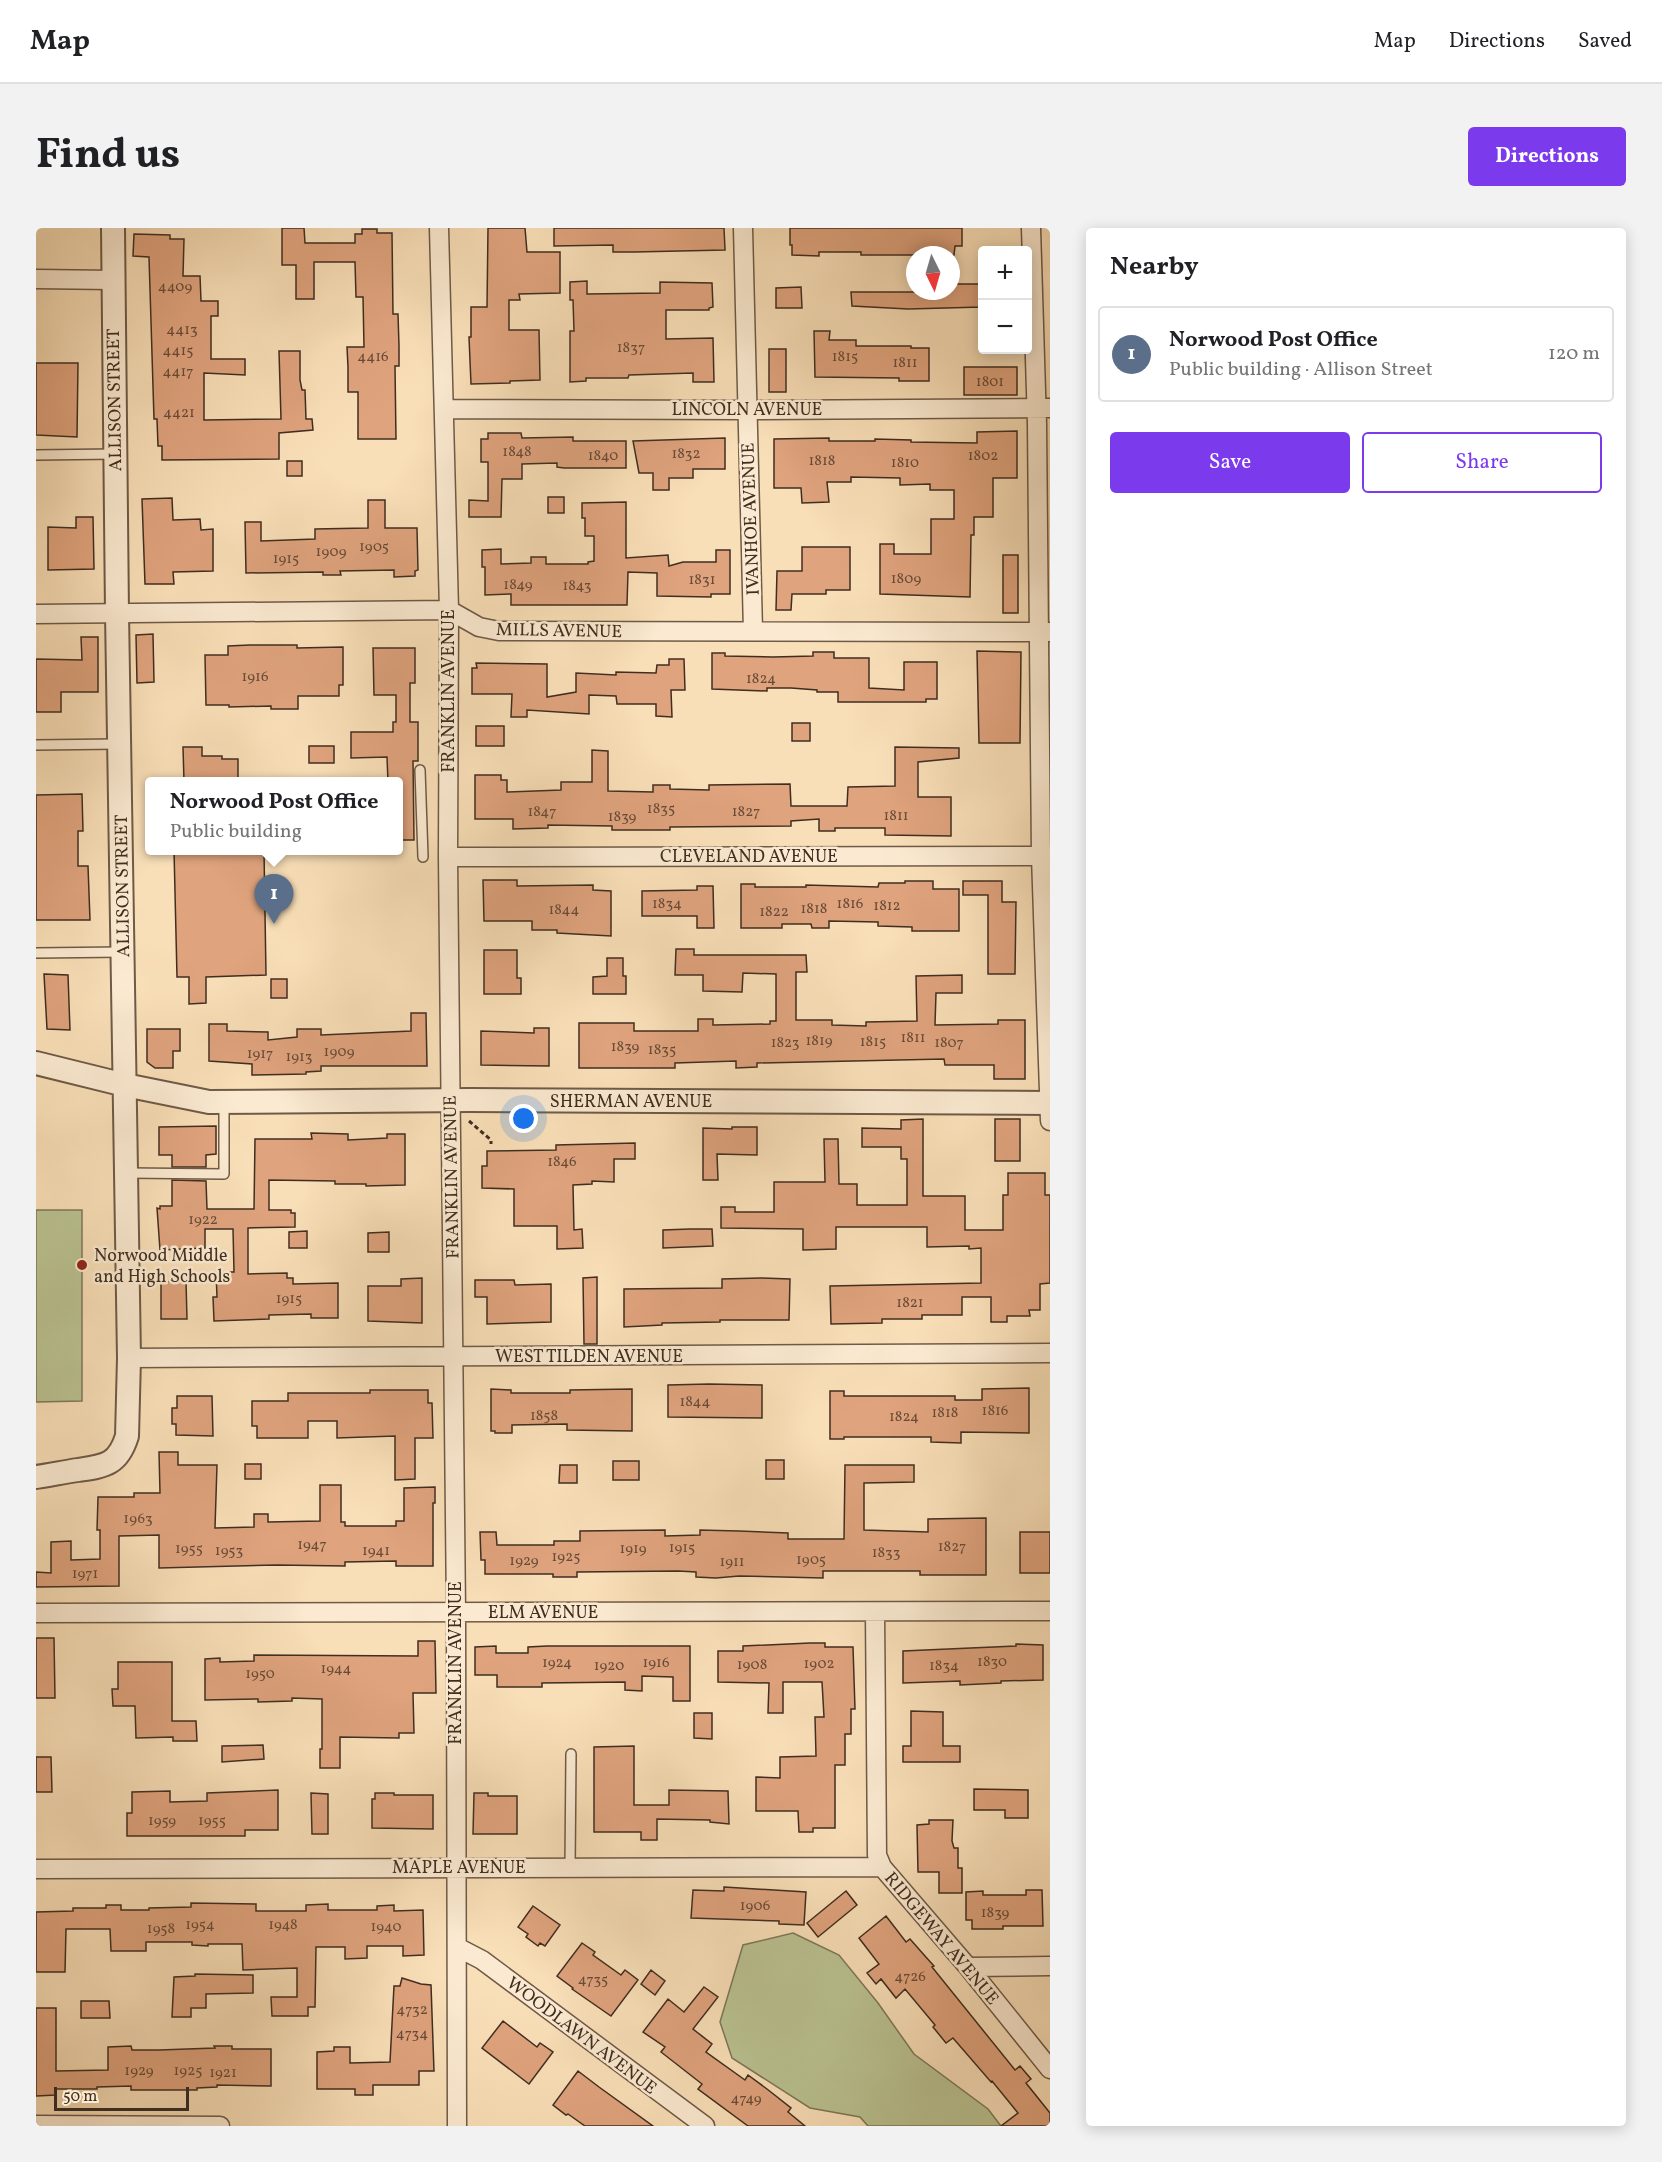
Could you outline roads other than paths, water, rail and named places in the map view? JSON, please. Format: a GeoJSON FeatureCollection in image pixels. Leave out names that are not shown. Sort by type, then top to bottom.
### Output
{"type":"FeatureCollection","features":[{"type":"Feature","properties":{"kind":"street","name":"ALLISON STREET"},"geometry":{"type":"LineString","coordinates":[[36,1477],[98,1468],[115,1459],[123,1448],[127,1436],[129,1358],[113,228]]}},
{"type":"Feature","properties":{"kind":"street","name":"FRANKLIN AVENUE"},"geometry":{"type":"LineString","coordinates":[[440,228],[449,610],[448,857],[456,1612],[457,2126]]}},
{"type":"Feature","properties":{"kind":"street","name":"IVANHOE AVENUE"},"geometry":{"type":"LineString","coordinates":[[743,228],[753,631]]}},
{"type":"Feature","properties":{"kind":"street"},"geometry":{"type":"LineString","coordinates":[[1031,228],[1043,408],[1050,1120]]}},
{"type":"Feature","properties":{"kind":"street"},"geometry":{"type":"LineString","coordinates":[[36,279],[112,280]]}},
{"type":"Feature","properties":{"kind":"street","name":"LINCOLN AVENUE"},"geometry":{"type":"LineString","coordinates":[[444,409],[1043,408]]}},
{"type":"Feature","properties":{"kind":"street"},"geometry":{"type":"LineString","coordinates":[[36,614],[449,610]]}},
{"type":"Feature","properties":{"kind":"street","name":"MILLS AVENUE"},"geometry":{"type":"LineString","coordinates":[[449,610],[479,627],[499,632],[1045,632]]}},
{"type":"Feature","properties":{"kind":"street","name":"CLEVELAND AVENUE"},"geometry":{"type":"LineString","coordinates":[[448,857],[1046,856]]}},
{"type":"Feature","properties":{"kind":"street","name":"SHERMAN AVENUE"},"geometry":{"type":"LineString","coordinates":[[36,1064],[209,1102],[450,1100],[1050,1103]]}},
{"type":"Feature","properties":{"kind":"street","name":"WEST TILDEN AVENUE"},"geometry":{"type":"LineString","coordinates":[[129,1358],[1050,1353]]}},
{"type":"Feature","properties":{"kind":"street","name":"ELM AVENUE"},"geometry":{"type":"LineString","coordinates":[[36,1613],[1050,1611]]}},
{"type":"Feature","properties":{"kind":"street","name":"RIDGEWAY AVENUE"},"geometry":{"type":"LineString","coordinates":[[875,1612],[877,1855],[882,1867],[968,1967],[1050,2068]]}},
{"type":"Feature","properties":{"kind":"street","name":"MAPLE AVENUE"},"geometry":{"type":"LineString","coordinates":[[36,1869],[882,1867]]}},
{"type":"Feature","properties":{"kind":"street","name":"WOODLAWN AVENUE"},"geometry":{"type":"LineString","coordinates":[[457,1947],[482,1960],[705,2126]]}},
{"type":"Feature","properties":{"kind":"street"},"geometry":{"type":"LineString","coordinates":[[968,1967],[1050,1966]]}},
{"type":"Feature","properties":{"kind":"street"},"geometry":{"type":"LineString","coordinates":[[36,2125],[220,2126]]}},
{"type":"Feature","properties":{"kind":"lane"},"geometry":{"type":"LineString","coordinates":[[36,455],[115,454]]}},
{"type":"Feature","properties":{"kind":"lane"},"geometry":{"type":"LineString","coordinates":[[36,745],[119,744]]}},
{"type":"Feature","properties":{"kind":"lane"},"geometry":{"type":"LineString","coordinates":[[420,770],[423,857]]}},
{"type":"Feature","properties":{"kind":"lane"},"geometry":{"type":"LineString","coordinates":[[36,953],[123,952]]}},
{"type":"Feature","properties":{"kind":"lane"},"geometry":{"type":"LineString","coordinates":[[126,1173],[224,1174],[224,1102]]}},
{"type":"Feature","properties":{"kind":"lane"},"geometry":{"type":"LineString","coordinates":[[570,1868],[571,1754]]}},
{"type":"Feature","properties":{"kind":"place","name":"Norwood Post Office"},"geometry":{"type":"Point","coordinates":[274,924]}},
{"type":"Feature","properties":{"kind":"place","name":"Norwood Middle and High Schools"},"geometry":{"type":"Point","coordinates":[82,1265]}}]}
